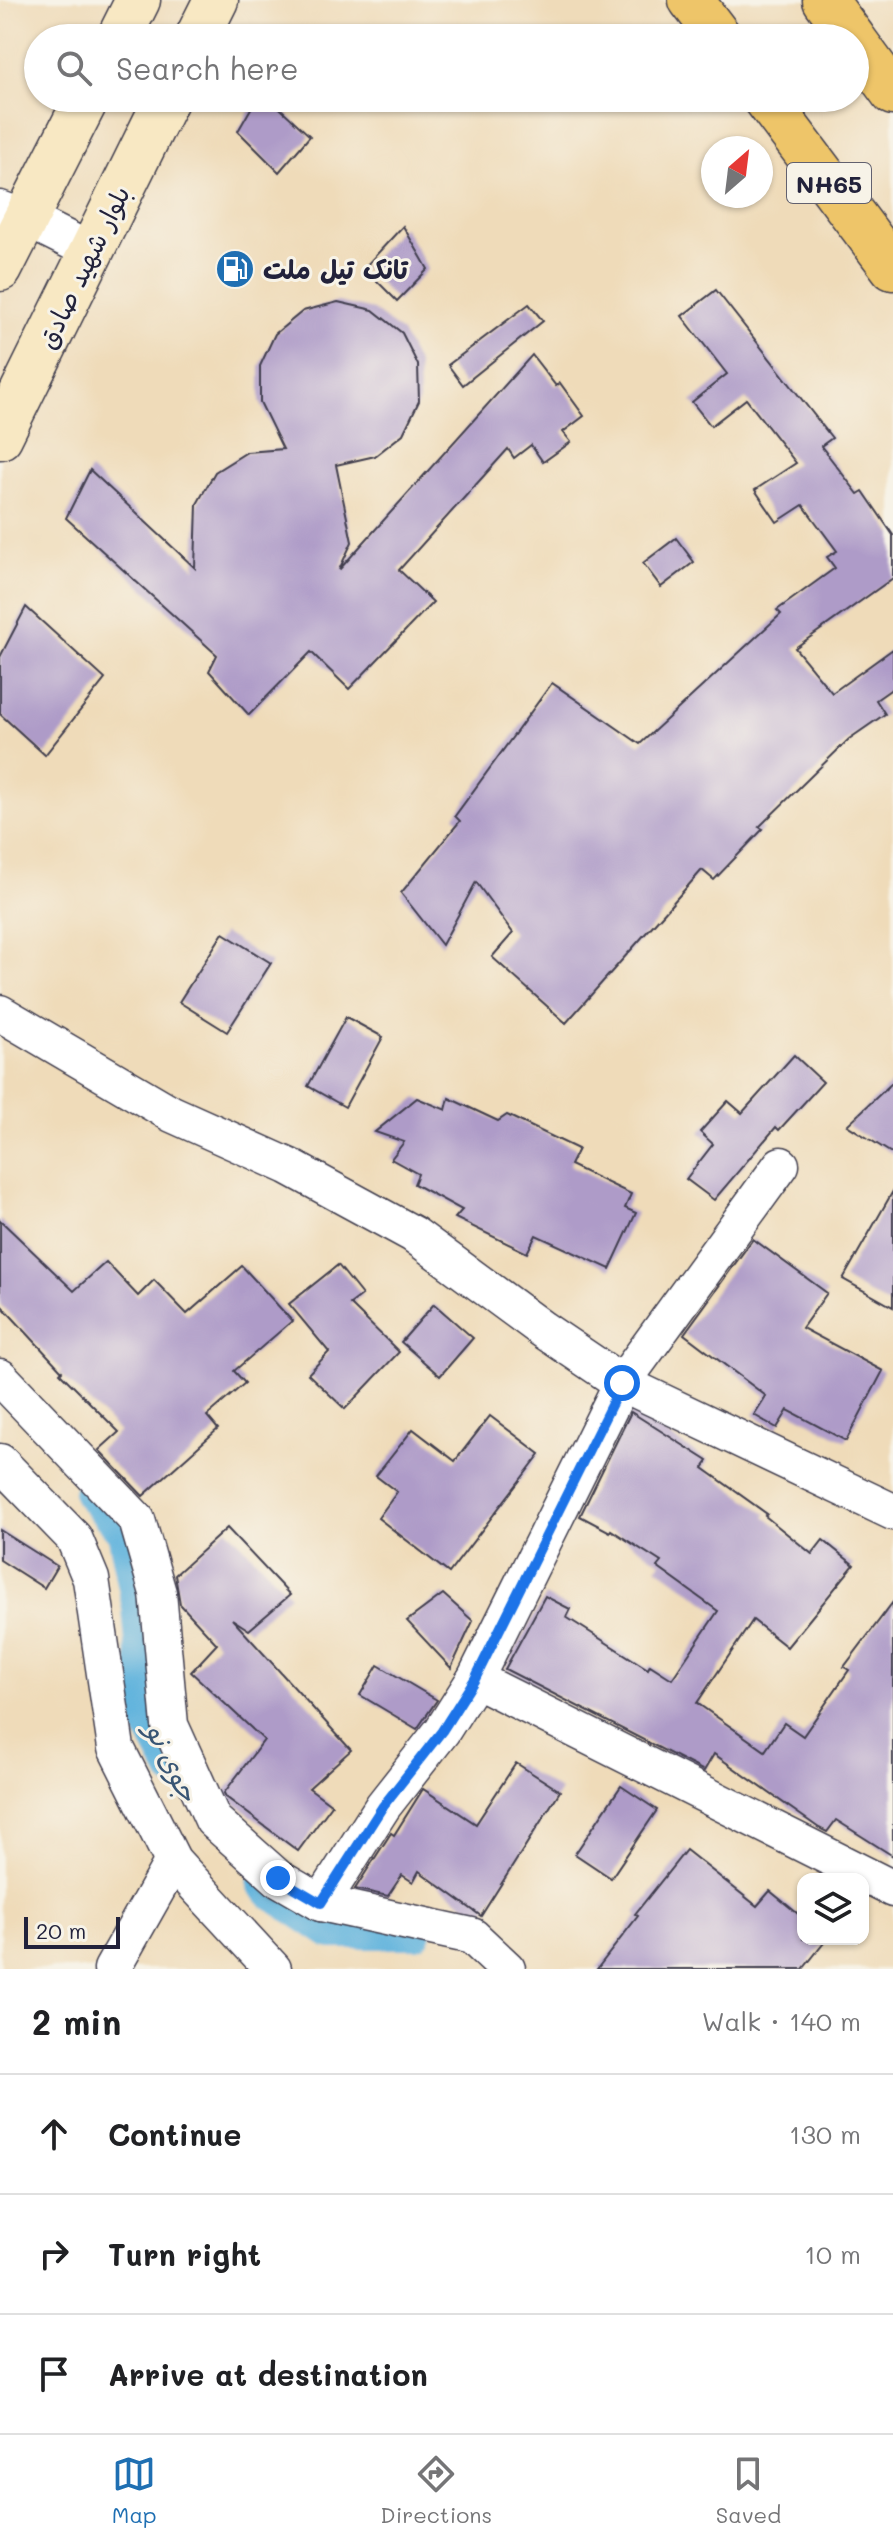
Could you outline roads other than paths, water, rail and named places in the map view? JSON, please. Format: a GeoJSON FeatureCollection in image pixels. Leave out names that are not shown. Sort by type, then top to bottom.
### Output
{"type":"FeatureCollection","features":[{"type":"Feature","properties":{"kind":"highway"},"geometry":{"type":"LineString","coordinates":[[691,0],[709,24]]}},
{"type":"Feature","properties":{"kind":"highway"},"geometry":{"type":"LineString","coordinates":[[825,0],[842,24]]}},
{"type":"Feature","properties":{"kind":"highway"},"geometry":{"type":"LineString","coordinates":[[869,60],[893,93]]}},
{"type":"Feature","properties":{"kind":"highway","name":"NH65"},"geometry":{"type":"LineString","coordinates":[[776,112],[893,268]]}},
{"type":"Feature","properties":{"kind":"main road"},"geometry":{"type":"LineString","coordinates":[[126,24],[138,0]]}},
{"type":"Feature","properties":{"kind":"main road"},"geometry":{"type":"LineString","coordinates":[[204,24],[216,0]]}},
{"type":"Feature","properties":{"kind":"main road"},"geometry":{"type":"LineString","coordinates":[[0,269],[12,213],[78,112]]}},
{"type":"Feature","properties":{"kind":"main road","name":"بلوار شهید صادق"},"geometry":{"type":"LineString","coordinates":[[0,437],[160,112]]}},
{"type":"Feature","properties":{"kind":"street"},"geometry":{"type":"LineString","coordinates":[[12,213],[91,251]]}},
{"type":"Feature","properties":{"kind":"street"},"geometry":{"type":"LineString","coordinates":[[0,1013],[172,1114],[288,1166],[413,1234],[542,1329],[622,1383],[893,1512]]}},
{"type":"Feature","properties":{"kind":"street"},"geometry":{"type":"LineString","coordinates":[[321,1903],[383,1806],[442,1731],[475,1679],[622,1383],[781,1165]]}},
{"type":"Feature","properties":{"kind":"street"},"geometry":{"type":"LineString","coordinates":[[0,1377],[137,1520],[158,1593],[170,1725],[213,1820],[278,1878],[321,1903],[472,1936],[507,1969]]}},
{"type":"Feature","properties":{"kind":"street"},"geometry":{"type":"LineString","coordinates":[[0,1462],[74,1538],[91,1579],[116,1748],[173,1861],[273,1969]]}},
{"type":"Feature","properties":{"kind":"street"},"geometry":{"type":"LineString","coordinates":[[475,1679],[893,1889]]}},
{"type":"Feature","properties":{"kind":"street"},"geometry":{"type":"LineString","coordinates":[[112,1969],[173,1861]]}},
{"type":"Feature","properties":{"kind":"waterway","name":"جوی نو"},"geometry":{"type":"LineString","coordinates":[[90,1493],[124,1532],[139,1608],[149,1724],[174,1771]]}},
{"type":"Feature","properties":{"kind":"waterway","name":"جوی نو"},"geometry":{"type":"LineString","coordinates":[[264,1884],[331,1932],[415,1932]]}},
{"type":"Feature","properties":{"kind":"place","name":"تانک تیل ملت"},"geometry":{"type":"Point","coordinates":[235,269]}}]}
